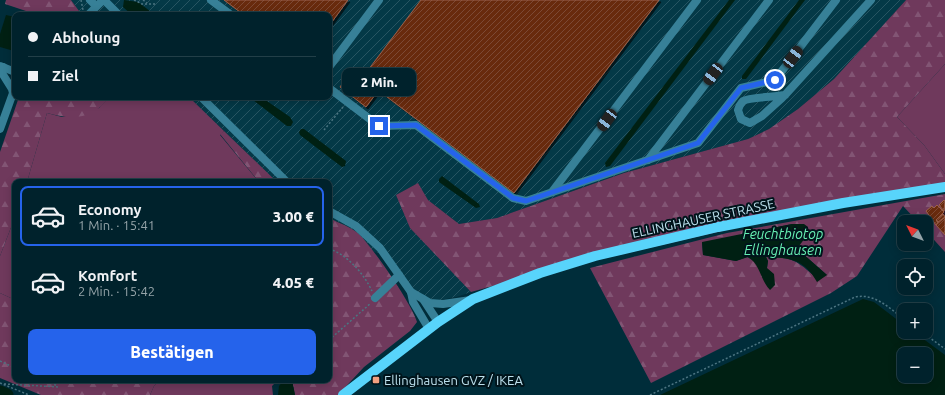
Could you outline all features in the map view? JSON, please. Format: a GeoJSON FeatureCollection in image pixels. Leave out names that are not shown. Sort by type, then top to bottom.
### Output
{"type":"FeatureCollection","features":[{"type":"Feature","properties":{"kind":"main road","name":"ELLINGHAUSER STRASSE"},"geometry":{"type":"LineString","coordinates":[[343,395],[438,322],[473,299],[540,273],[595,256],[781,214],[945,187]]}},
{"type":"Feature","properties":{"kind":"street"},"geometry":{"type":"LineString","coordinates":[[90,0],[96,6]]}},
{"type":"Feature","properties":{"kind":"street"},"geometry":{"type":"LineString","coordinates":[[91,12],[104,0],[116,12]]}},
{"type":"Feature","properties":{"kind":"street"},"geometry":{"type":"LineString","coordinates":[[211,0],[227,12]]}},
{"type":"Feature","properties":{"kind":"street"},"geometry":{"type":"LineString","coordinates":[[332,63],[379,0]]}},
{"type":"Feature","properties":{"kind":"street"},"geometry":{"type":"LineString","coordinates":[[552,192],[697,0]]}},
{"type":"Feature","properties":{"kind":"street"},"geometry":{"type":"LineString","coordinates":[[648,160],[769,0]]}},
{"type":"Feature","properties":{"kind":"street"},"geometry":{"type":"LineString","coordinates":[[332,90],[379,126],[416,125],[513,198],[526,201],[698,143],[741,88],[775,80],[836,0]]}},
{"type":"Feature","properties":{"kind":"street"},"geometry":{"type":"LineString","coordinates":[[785,95],[771,98],[752,98],[743,101],[738,110],[741,119],[750,123],[762,116],[785,95],[872,0]]}},
{"type":"Feature","properties":{"kind":"street"},"geometry":{"type":"LineString","coordinates":[[0,129],[12,93],[12,89],[2,73],[2,67],[12,71]]}},
{"type":"Feature","properties":{"kind":"street"},"geometry":{"type":"LineString","coordinates":[[204,100],[284,179]]}},
{"type":"Feature","properties":{"kind":"street"},"geometry":{"type":"LineString","coordinates":[[332,213],[356,226],[380,248],[411,292],[412,302],[429,329]]}},
{"type":"Feature","properties":{"kind":"street"},"geometry":{"type":"LineString","coordinates":[[375,298],[399,274]]}},
{"type":"Feature","properties":{"kind":"street","name":"ELLINGHAUSER STRASSE"},"geometry":{"type":"LineString","coordinates":[[411,292],[430,302],[443,304],[473,299]]}},
{"type":"Feature","properties":{"kind":"street"},"geometry":{"type":"LineString","coordinates":[[422,297],[438,322]]}},
{"type":"Feature","properties":{"kind":"path"},"geometry":{"type":"LineString","coordinates":[[81,0],[83,12]]}},
{"type":"Feature","properties":{"kind":"path"},"geometry":{"type":"LineString","coordinates":[[134,0],[142,4],[157,4]]}},
{"type":"Feature","properties":{"kind":"path"},"geometry":{"type":"LineString","coordinates":[[143,0],[147,4]]}},
{"type":"Feature","properties":{"kind":"path"},"geometry":{"type":"LineString","coordinates":[[324,130],[344,106]]}},
{"type":"Feature","properties":{"kind":"path"},"geometry":{"type":"LineString","coordinates":[[332,249],[339,252],[348,260],[366,280],[375,298],[332,337]]}},
{"type":"Feature","properties":{"kind":"path"},"geometry":{"type":"LineString","coordinates":[[650,395],[854,297],[862,295],[878,300],[897,314]]}},
{"type":"Feature","properties":{"kind":"path"},"geometry":{"type":"LineString","coordinates":[[931,339],[945,349]]}},
{"type":"Feature","properties":{"kind":"path"},"geometry":{"type":"LineString","coordinates":[[0,361],[12,367]]}},
{"type":"Feature","properties":{"kind":"path"},"geometry":{"type":"LineString","coordinates":[[0,383],[29,395]]}},
{"type":"Feature","properties":{"kind":"path"},"geometry":{"type":"LineString","coordinates":[[4,384],[60,387],[50,383]]}},
{"type":"Feature","properties":{"kind":"shaded area"},"geometry":{"type":"Polygon","coordinates":[[[71,0],[906,0],[834,79],[798,109],[769,129],[748,139],[624,173],[497,218],[459,224],[428,200],[418,183],[396,195],[410,228],[471,292],[456,297],[434,301],[412,290],[387,254],[374,252],[358,234],[332,220],[332,179],[274,179],[192,100],[332,100],[332,12],[80,12],[71,0]]]}},
{"type":"Feature","properties":{"kind":"green space"},"geometry":{"type":"Polygon","coordinates":[[[6,0],[71,0],[80,12],[29,12],[5,4],[6,0]]]}},
{"type":"Feature","properties":{"kind":"green space"},"geometry":{"type":"Polygon","coordinates":[[[906,0],[945,0],[945,64],[897,117],[924,145],[945,174],[945,187],[843,203],[540,273],[471,292],[410,228],[396,195],[418,183],[428,200],[459,224],[497,218],[624,173],[748,139],[769,129],[798,109],[834,79],[906,0]]]}},
{"type":"Feature","properties":{"kind":"green space"},"geometry":{"type":"Polygon","coordinates":[[[945,64],[945,174],[924,145],[897,117],[945,64]]]}},
{"type":"Feature","properties":{"kind":"green space"},"geometry":{"type":"Polygon","coordinates":[[[18,100],[107,100],[96,110],[82,116],[66,117],[47,113],[28,179],[12,179],[12,225],[0,256],[0,152],[18,100]]]}},
{"type":"Feature","properties":{"kind":"green space"},"geometry":{"type":"Polygon","coordinates":[[[107,100],[192,100],[224,131],[220,135],[257,179],[28,179],[47,113],[62,117],[99,108],[107,100]]]}},
{"type":"Feature","properties":{"kind":"green space"},"geometry":{"type":"Polygon","coordinates":[[[224,131],[274,179],[257,179],[220,134],[224,131]]]}},
{"type":"Feature","properties":{"kind":"green space"},"geometry":{"type":"Polygon","coordinates":[[[945,194],[945,252],[933,239],[933,215],[911,215],[903,206],[857,276],[831,293],[651,383],[590,268],[727,233],[945,194]],[[792,224],[702,243],[703,255],[736,261],[747,257],[755,261],[760,271],[767,268],[768,261],[766,257],[774,257],[796,262],[813,275],[827,275],[802,253],[792,224]]]}},
{"type":"Feature","properties":{"kind":"green space"},"geometry":{"type":"Polygon","coordinates":[[[332,219],[352,229],[365,241],[400,290],[417,322],[410,331],[364,367],[338,395],[295,395],[293,383],[332,383],[332,219]]]}},
{"type":"Feature","properties":{"kind":"green space"},"geometry":{"type":"Polygon","coordinates":[[[12,225],[12,299],[0,293],[0,256],[12,225]]]}},
{"type":"Feature","properties":{"kind":"green space"},"geometry":{"type":"Polygon","coordinates":[[[0,293],[12,299],[12,383],[0,378],[0,293]]]}},
{"type":"Feature","properties":{"kind":"green space"},"geometry":{"type":"Polygon","coordinates":[[[12,383],[157,383],[150,395],[41,395],[12,383]]]}},
{"type":"Feature","properties":{"kind":"green space"},"geometry":{"type":"Polygon","coordinates":[[[157,383],[275,383],[272,386],[273,395],[150,395],[157,383]]]}},
{"type":"Feature","properties":{"kind":"water"},"geometry":{"type":"Polygon","coordinates":[[[124,0],[138,2],[151,12],[129,12],[123,7],[124,0]]]}},
{"type":"Feature","properties":{"kind":"water"},"geometry":{"type":"Polygon","coordinates":[[[729,0],[735,0],[610,166],[606,167],[605,163],[729,0]]]}},
{"type":"Feature","properties":{"kind":"water"},"geometry":{"type":"Polygon","coordinates":[[[799,0],[805,0],[746,79],[742,79],[742,76],[799,0]]]}},
{"type":"Feature","properties":{"kind":"water"},"geometry":{"type":"Polygon","coordinates":[[[6,15],[12,16],[12,50],[0,47],[0,34],[6,15]]]}},
{"type":"Feature","properties":{"kind":"water"},"geometry":{"type":"Polygon","coordinates":[[[253,100],[265,100],[290,117],[293,122],[291,126],[287,126],[253,100]]]}},
{"type":"Feature","properties":{"kind":"water"},"geometry":{"type":"Polygon","coordinates":[[[301,129],[304,129],[346,161],[345,166],[342,167],[300,135],[299,132],[301,129]]]}},
{"type":"Feature","properties":{"kind":"water"},"geometry":{"type":"Polygon","coordinates":[[[442,176],[479,204],[480,207],[476,208],[439,182],[439,179],[442,176]]]}},
{"type":"Feature","properties":{"kind":"water","name":"Feuchtbiotop Ellinghausen"},"geometry":{"type":"Polygon","coordinates":[[[792,224],[804,224],[808,227],[808,234],[799,246],[802,253],[827,275],[817,282],[807,269],[796,261],[766,257],[768,261],[767,268],[774,274],[775,285],[770,290],[764,282],[756,264],[748,257],[736,261],[703,255],[702,242],[792,224]]]}},
{"type":"Feature","properties":{"kind":"water"},"geometry":{"type":"Polygon","coordinates":[[[863,299],[874,302],[897,320],[897,339],[923,339],[945,355],[945,395],[660,395],[863,299]]]}},
{"type":"Feature","properties":{"kind":"water"},"geometry":{"type":"Polygon","coordinates":[[[282,383],[293,383],[295,395],[278,395],[279,386],[282,383]]]}},
{"type":"Feature","properties":{"kind":"building"},"geometry":{"type":"Polygon","coordinates":[[[224,0],[348,0],[332,22],[332,12],[240,12],[224,0]]]}},
{"type":"Feature","properties":{"kind":"building"},"geometry":{"type":"Polygon","coordinates":[[[421,0],[659,0],[514,193],[362,78],[421,0]]]}},
{"type":"Feature","properties":{"kind":"building"},"geometry":{"type":"Polygon","coordinates":[[[351,71],[378,91],[366,107],[340,87],[351,71]]]}},
{"type":"Feature","properties":{"kind":"building"},"geometry":{"type":"Polygon","coordinates":[[[944,200],[945,201],[944,211],[939,205],[944,200]]]}},
{"type":"Feature","properties":{"kind":"building"},"geometry":{"type":"Polygon","coordinates":[[[937,205],[944,212],[936,220],[938,222],[936,225],[933,221],[933,215],[929,215],[926,211],[932,206],[934,208],[937,205]]]}},
{"type":"Feature","properties":{"kind":"building"},"geometry":{"type":"Polygon","coordinates":[[[943,214],[945,217],[938,222],[936,220],[943,214]]]}},
{"type":"Feature","properties":{"kind":"building"},"geometry":{"type":"Polygon","coordinates":[[[945,217],[945,235],[936,225],[945,217]]]}},
{"type":"Feature","properties":{"kind":"waterway"},"geometry":{"type":"LineString","coordinates":[[0,392],[7,395]]}},
{"type":"Feature","properties":{"kind":"place","name":"Ellinghausen GVZ / IKEA"},"geometry":{"type":"Point","coordinates":[376,380]}},
{"type":"Feature","properties":{"kind":"route"},"geometry":{"type":"LineString","coordinates":[[379,126],[416,125],[513,198],[526,201],[698,143],[741,88],[775,80]]}}]}
